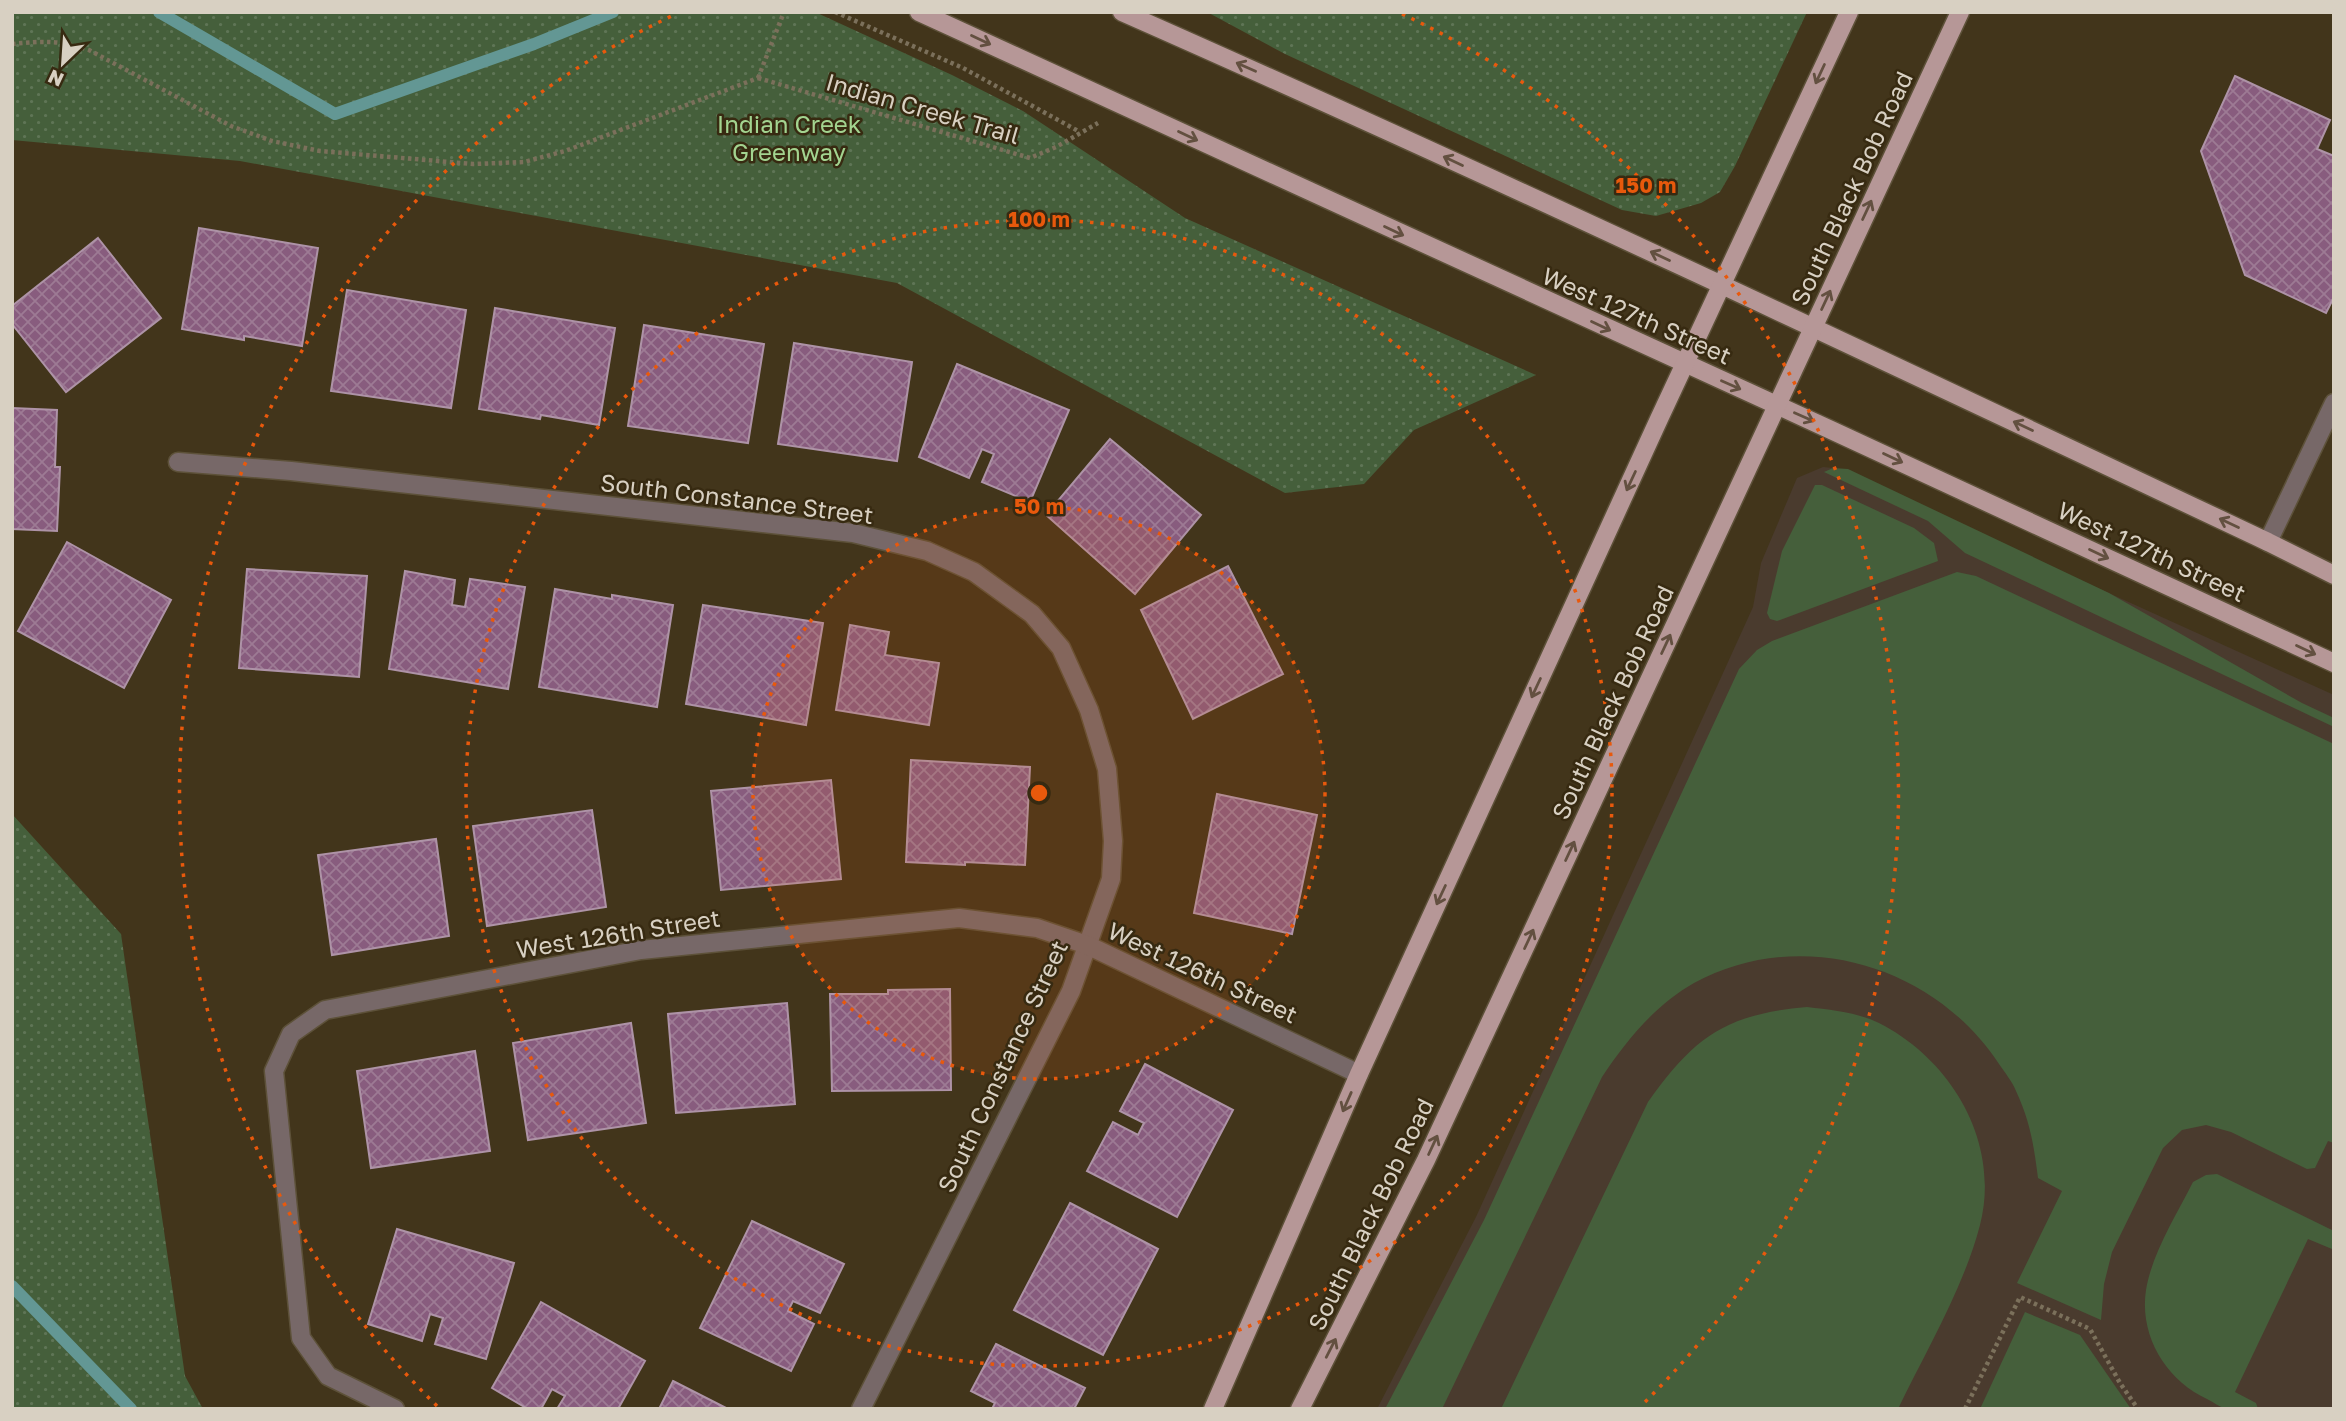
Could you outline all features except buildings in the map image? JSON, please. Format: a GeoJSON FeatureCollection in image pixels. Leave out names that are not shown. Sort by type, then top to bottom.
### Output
{"type":"FeatureCollection","features":[{"type":"Feature","properties":{"kind":"main road","name":"West 127th Street"},"geometry":{"type":"LineString","coordinates":[[919,12],[2334,663]]}},
{"type":"Feature","properties":{"kind":"main road"},"geometry":{"type":"LineString","coordinates":[[1122,12],[1813,327],[2334,575]]}},
{"type":"Feature","properties":{"kind":"main road"},"geometry":{"type":"LineString","coordinates":[[1213,1409],[1359,1074],[1849,12]]}},
{"type":"Feature","properties":{"kind":"main road","name":"South Black Bob Road"},"geometry":{"type":"LineString","coordinates":[[1300,1409],[1426,1160],[1960,12]]}},
{"type":"Feature","properties":{"kind":"street"},"geometry":{"type":"LineString","coordinates":[[2268,542],[2334,403]]}},
{"type":"Feature","properties":{"kind":"street","name":"South Constance Street"},"geometry":{"type":"LineString","coordinates":[[178,462],[291,471],[853,533],[927,551],[974,572],[1032,614],[1061,648],[1090,710],[1107,769],[1113,841],[1111,879],[1070,991],[861,1409]]}},
{"type":"Feature","properties":{"kind":"street","name":"West 126th Street"},"geometry":{"type":"LineString","coordinates":[[395,1409],[328,1376],[301,1338],[274,1071],[290,1034],[326,1010],[641,950],[959,918],[1037,928],[1087,945],[1359,1074]]}},
{"type":"Feature","properties":{"kind":"path"},"geometry":{"type":"LineString","coordinates":[[12,44],[67,42],[89,50],[231,126],[272,141],[320,151],[474,164],[524,162],[565,151],[758,78],[783,12]]}},
{"type":"Feature","properties":{"kind":"path","name":"Indian Creek Trail"},"geometry":{"type":"LineString","coordinates":[[758,78],[1030,158],[1081,132],[963,68],[835,12]]}},
{"type":"Feature","properties":{"kind":"path"},"geometry":{"type":"LineString","coordinates":[[1965,1409],[2020,1297],[2090,1329],[2138,1409]]}},
{"type":"Feature","properties":{"kind":"shaded area"},"geometry":{"type":"Polygon","coordinates":[[[1823,467],[1833,468],[2334,695],[2334,1409],[1377,1409],[1476,1217],[1753,607],[1761,563],[1797,478],[1823,467]]]}},
{"type":"Feature","properties":{"kind":"green space","name":"Indian Creek Greenway"},"geometry":{"type":"Polygon","coordinates":[[[12,12],[815,12],[1023,111],[1185,218],[1536,375],[1414,430],[1364,484],[1285,493],[897,283],[240,161],[12,140],[12,12]]]}},
{"type":"Feature","properties":{"kind":"green space"},"geometry":{"type":"Polygon","coordinates":[[[1207,12],[1807,12],[1735,166],[1720,192],[1701,203],[1656,216],[1622,210],[1285,54],[1207,12]]]}},
{"type":"Feature","properties":{"kind":"green space"},"geometry":{"type":"Polygon","coordinates":[[[1833,468],[1848,469],[2109,593],[2302,703],[2334,718],[2334,727],[1965,553],[1928,521],[1824,472],[1833,468]]]}},
{"type":"Feature","properties":{"kind":"green space"},"geometry":{"type":"Polygon","coordinates":[[[1815,485],[1822,485],[1914,528],[1934,543],[1938,561],[1777,621],[1770,619],[1767,613],[1782,551],[1815,485]]]}},
{"type":"Feature","properties":{"kind":"green space"},"geometry":{"type":"Polygon","coordinates":[[[1957,572],[1976,576],[2334,744],[2334,1143],[2328,1141],[2315,1168],[2307,1169],[2231,1132],[2206,1125],[2182,1130],[2163,1148],[2112,1252],[2104,1284],[2101,1320],[2017,1283],[2062,1191],[2038,1178],[2033,1144],[2021,1102],[1999,1064],[1972,1030],[1939,1001],[1902,980],[1862,965],[1820,957],[1778,957],[1735,966],[1694,983],[1667,1002],[1631,1037],[1602,1077],[1442,1409],[1385,1409],[1484,1220],[1739,669],[1757,650],[1772,641],[1957,572]]]}},
{"type":"Feature","properties":{"kind":"green space"},"geometry":{"type":"Polygon","coordinates":[[[12,814],[121,934],[185,1376],[203,1409],[12,1409],[12,814]]]}},
{"type":"Feature","properties":{"kind":"green space"},"geometry":{"type":"Polygon","coordinates":[[[1807,1007],[1862,1016],[1905,1039],[1929,1059],[1949,1082],[1965,1107],[1977,1135],[1985,1194],[1980,1225],[1944,1318],[1898,1409],[1501,1409],[1648,1102],[1681,1061],[1714,1033],[1754,1016],[1807,1007]]]}},
{"type":"Feature","properties":{"kind":"green space"},"geometry":{"type":"Polygon","coordinates":[[[2217,1174],[2334,1231],[2332,1249],[2308,1239],[2235,1392],[2256,1403],[2258,1409],[2226,1409],[2192,1391],[2158,1355],[2147,1324],[2146,1290],[2153,1262],[2165,1235],[2193,1182],[2206,1175],[2217,1174]]]}},
{"type":"Feature","properties":{"kind":"green space"},"geometry":{"type":"Polygon","coordinates":[[[2025,1312],[2080,1335],[2131,1409],[1980,1409],[2025,1312]]]}},
{"type":"Feature","properties":{"kind":"waterway"},"geometry":{"type":"LineString","coordinates":[[159,12],[335,114],[534,44],[613,12]]}},
{"type":"Feature","properties":{"kind":"waterway"},"geometry":{"type":"LineString","coordinates":[[12,1286],[131,1409]]}}]}
